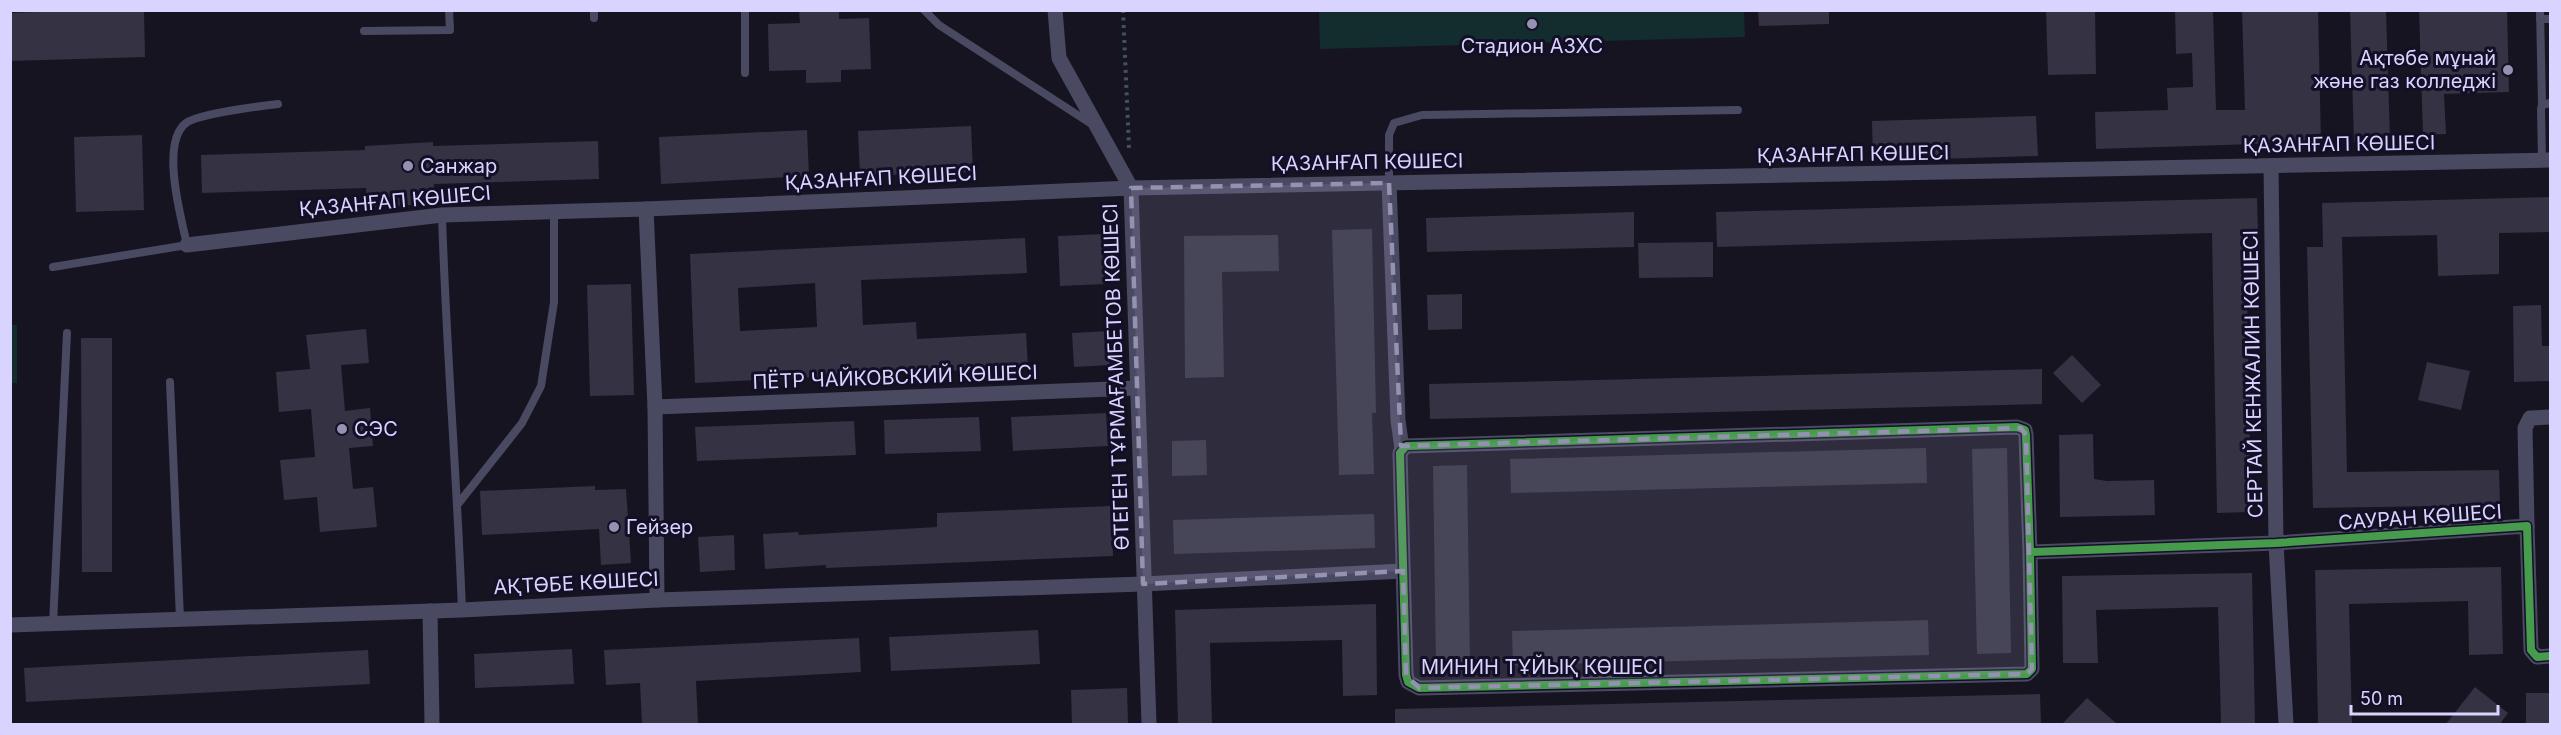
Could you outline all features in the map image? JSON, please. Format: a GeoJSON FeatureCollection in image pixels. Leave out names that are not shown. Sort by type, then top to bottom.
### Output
{"type":"FeatureCollection","features":[{"type":"Feature","properties":{"kind":"street","name":"ӨТЕГЕН ТҰРМАҒАМБЕТОВ КӨШЕСІ"},"geometry":{"type":"LineString","coordinates":[[1055,10],[1059,58],[1131,188],[1149,724]]}},
{"type":"Feature","properties":{"kind":"street","name":"ҚАЗАНҒАП КӨШЕСІ"},"geometry":{"type":"LineString","coordinates":[[187,245],[442,214],[646,209],[1131,188],[2546,160]]}},
{"type":"Feature","properties":{"kind":"street","name":"СЕРТАЙ КЕНЖАЛИН КӨШЕСІ"},"geometry":{"type":"LineString","coordinates":[[2271,166],[2276,543],[2286,724]]}},
{"type":"Feature","properties":{"kind":"street","name":"МИНИН ТҰЙЫҚ КӨШЕСІ"},"geometry":{"type":"LineString","coordinates":[[1389,183],[1398,420],[1402,449],[1403,571],[1408,682],[1419,688],[2027,674],[2032,669],[2026,435],[2025,430],[2017,427],[1406,446],[1402,449]]}},
{"type":"Feature","properties":{"kind":"street"},"geometry":{"type":"LineString","coordinates":[[646,209],[655,407],[657,600]]}},
{"type":"Feature","properties":{"kind":"street","name":"ПЁТР ЧАЙКОВСКИЙ КӨШЕСІ"},"geometry":{"type":"LineString","coordinates":[[655,407],[1137,388]]}},
{"type":"Feature","properties":{"kind":"street","name":"САУРАН КӨШЕСІ"},"geometry":{"type":"LineString","coordinates":[[2550,417],[2530,418],[2525,428],[2531,650],[2536,657],[2550,656]]}},
{"type":"Feature","properties":{"kind":"street","name":"САУРАН КӨШЕСІ"},"geometry":{"type":"LineString","coordinates":[[2276,543],[2528,526]]}},
{"type":"Feature","properties":{"kind":"street"},"geometry":{"type":"LineString","coordinates":[[2030,552],[2276,543]]}},
{"type":"Feature","properties":{"kind":"street"},"geometry":{"type":"LineString","coordinates":[[1143,584],[1403,571]]}},
{"type":"Feature","properties":{"kind":"street","name":"АҚТӨБЕ КӨШЕСІ"},"geometry":{"type":"LineString","coordinates":[[10,625],[1143,584]]}},
{"type":"Feature","properties":{"kind":"street"},"geometry":{"type":"LineString","coordinates":[[430,611],[432,724]]}},
{"type":"Feature","properties":{"kind":"lane"},"geometry":{"type":"LineString","coordinates":[[364,31],[450,30],[450,10]]}},
{"type":"Feature","properties":{"kind":"lane"},"geometry":{"type":"LineString","coordinates":[[745,10],[745,74]]}},
{"type":"Feature","properties":{"kind":"lane"},"geometry":{"type":"LineString","coordinates":[[924,10],[939,26],[1099,129]]}},
{"type":"Feature","properties":{"kind":"lane"},"geometry":{"type":"LineString","coordinates":[[2546,160],[2546,104],[2540,15],[2550,19]]}},
{"type":"Feature","properties":{"kind":"lane"},"geometry":{"type":"LineString","coordinates":[[53,267],[187,245],[175,182],[174,150],[177,133],[188,122],[278,104]]}},
{"type":"Feature","properties":{"kind":"lane"},"geometry":{"type":"LineString","coordinates":[[1389,183],[1389,135],[1394,123],[1422,116],[1738,110]]}},
{"type":"Feature","properties":{"kind":"lane"},"geometry":{"type":"LineString","coordinates":[[458,504],[522,423],[541,386],[554,302],[554,210]]}},
{"type":"Feature","properties":{"kind":"lane"},"geometry":{"type":"LineString","coordinates":[[442,214],[445,326],[458,504],[462,610]]}},
{"type":"Feature","properties":{"kind":"lane"},"geometry":{"type":"LineString","coordinates":[[53,624],[67,333]]}},
{"type":"Feature","properties":{"kind":"lane"},"geometry":{"type":"LineString","coordinates":[[170,382],[180,619]]}},
{"type":"Feature","properties":{"kind":"path"},"geometry":{"type":"LineString","coordinates":[[1123,10],[1130,154]]}},
{"type":"Feature","properties":{"kind":"highlighted area"},"geometry":{"type":"Polygon","coordinates":[[[1389,183],[1401,446],[2021,428],[2026,435],[2032,669],[2027,674],[1419,688],[1406,675],[1403,571],[1143,584],[1131,188],[1389,183]]]}},
{"type":"Feature","properties":{"kind":"green space","name":"Стадион АЗХС"},"geometry":{"type":"Polygon","coordinates":[[[1319,11],[1744,11],[1745,37],[1320,49],[1319,11]]]}},
{"type":"Feature","properties":{"kind":"green space"},"geometry":{"type":"Polygon","coordinates":[[[10,325],[17,325],[17,383],[11,383],[10,325]]]}},
{"type":"Feature","properties":{"kind":"building"},"geometry":{"type":"Polygon","coordinates":[[[144,10],[145,57],[10,61],[10,13],[144,10]]]}},
{"type":"Feature","properties":{"kind":"building"},"geometry":{"type":"Polygon","coordinates":[[[799,10],[839,10],[839,19],[869,18],[871,69],[841,70],[841,82],[806,83],[806,70],[769,71],[768,24],[800,23],[799,10]]]}},
{"type":"Feature","properties":{"kind":"building"},"geometry":{"type":"Polygon","coordinates":[[[1758,10],[1829,10],[1829,24],[1759,26],[1758,10]]]}},
{"type":"Feature","properties":{"kind":"building"},"geometry":{"type":"Polygon","coordinates":[[[2046,10],[2095,10],[2096,74],[2048,75],[2046,10]]]}},
{"type":"Feature","properties":{"kind":"building"},"geometry":{"type":"Polygon","coordinates":[[[2175,10],[2213,10],[2216,110],[2245,110],[2242,10],[2318,10],[2321,142],[2096,149],[2095,112],[2168,110],[2167,88],[2193,87],[2192,53],[2176,54],[2175,10]]]}},
{"type":"Feature","properties":{"kind":"building"},"geometry":{"type":"Polygon","coordinates":[[[2350,10],[2386,10],[2390,141],[2354,142],[2350,10]]]}},
{"type":"Feature","properties":{"kind":"building"},"geometry":{"type":"Polygon","coordinates":[[[2419,10],[2507,10],[2509,92],[2444,94],[2446,134],[2423,135],[2419,10]]]}},
{"type":"Feature","properties":{"kind":"building"},"geometry":{"type":"Polygon","coordinates":[[[2036,116],[2038,156],[1873,161],[1872,121],[2036,116]]]}},
{"type":"Feature","properties":{"kind":"building"},"geometry":{"type":"Polygon","coordinates":[[[971,126],[973,172],[860,176],[858,131],[971,126]]]}},
{"type":"Feature","properties":{"kind":"building"},"geometry":{"type":"Polygon","coordinates":[[[807,130],[809,176],[661,184],[659,137],[807,130]]]}},
{"type":"Feature","properties":{"kind":"building"},"geometry":{"type":"Polygon","coordinates":[[[142,135],[144,210],[76,212],[74,137],[142,135]]]}},
{"type":"Feature","properties":{"kind":"building"},"geometry":{"type":"Polygon","coordinates":[[[598,141],[599,179],[434,184],[435,204],[367,207],[366,188],[202,193],[201,155],[365,150],[365,146],[433,142],[433,146],[598,141]]]}},
{"type":"Feature","properties":{"kind":"building"},"geometry":{"type":"Polygon","coordinates":[[[2550,197],[2550,232],[2499,233],[2499,274],[2438,276],[2437,235],[2342,237],[2347,472],[2499,470],[2500,505],[2313,508],[2307,247],[2323,247],[2322,203],[2550,197]]]}},
{"type":"Feature","properties":{"kind":"building"},"geometry":{"type":"Polygon","coordinates":[[[2257,198],[2258,232],[2246,232],[2251,512],[2217,513],[2212,233],[1717,247],[1716,212],[2257,198]]]}},
{"type":"Feature","properties":{"kind":"building"},"geometry":{"type":"Polygon","coordinates":[[[1634,212],[1634,247],[1427,252],[1426,218],[1634,212]]]}},
{"type":"Feature","properties":{"kind":"building"},"geometry":{"type":"Polygon","coordinates":[[[1372,229],[1376,413],[1372,413],[1374,474],[1339,475],[1332,230],[1372,229]]]}},
{"type":"Feature","properties":{"kind":"building"},"geometry":{"type":"Polygon","coordinates":[[[1104,234],[1106,284],[1060,286],[1058,236],[1104,234]]]}},
{"type":"Feature","properties":{"kind":"building"},"geometry":{"type":"Polygon","coordinates":[[[1278,235],[1279,271],[1222,272],[1224,377],[1185,378],[1184,236],[1278,235]]]}},
{"type":"Feature","properties":{"kind":"building"},"geometry":{"type":"Polygon","coordinates":[[[1025,238],[1027,273],[861,280],[863,325],[916,322],[917,339],[1026,333],[1028,367],[695,383],[690,254],[1025,238]],[[815,283],[738,288],[740,331],[817,327],[815,283]]]}},
{"type":"Feature","properties":{"kind":"building"},"geometry":{"type":"Polygon","coordinates":[[[1713,242],[1713,277],[1639,278],[1638,243],[1713,242]]]}},
{"type":"Feature","properties":{"kind":"building"},"geometry":{"type":"Polygon","coordinates":[[[631,284],[634,395],[590,396],[587,285],[631,284]]]}},
{"type":"Feature","properties":{"kind":"building"},"geometry":{"type":"Polygon","coordinates":[[[1462,294],[1462,329],[1428,330],[1427,295],[1462,294]]]}},
{"type":"Feature","properties":{"kind":"building"},"geometry":{"type":"Polygon","coordinates":[[[2541,305],[2542,346],[2550,346],[2550,381],[2514,382],[2513,306],[2541,305]]]}},
{"type":"Feature","properties":{"kind":"building","name":"СЭС"},"geometry":{"type":"Polygon","coordinates":[[[366,329],[369,363],[341,365],[345,411],[370,408],[373,446],[349,448],[353,489],[373,487],[377,527],[320,532],[317,497],[284,500],[280,460],[315,457],[311,409],[279,412],[276,372],[310,369],[306,335],[366,329]]]}},
{"type":"Feature","properties":{"kind":"building"},"geometry":{"type":"Polygon","coordinates":[[[1108,331],[1110,365],[1074,367],[1072,333],[1108,331]]]}},
{"type":"Feature","properties":{"kind":"building"},"geometry":{"type":"Polygon","coordinates":[[[81,338],[112,338],[112,572],[82,572],[81,338]]]}},
{"type":"Feature","properties":{"kind":"building"},"geometry":{"type":"Polygon","coordinates":[[[2072,355],[2101,385],[2082,403],[2053,373],[2072,355]]]}},
{"type":"Feature","properties":{"kind":"building"},"geometry":{"type":"Polygon","coordinates":[[[2427,362],[2470,371],[2461,410],[2418,400],[2427,362]]]}},
{"type":"Feature","properties":{"kind":"building"},"geometry":{"type":"Polygon","coordinates":[[[2042,369],[2042,404],[1430,419],[1429,384],[2042,369]]]}},
{"type":"Feature","properties":{"kind":"building"},"geometry":{"type":"Polygon","coordinates":[[[1106,413],[1108,446],[1013,451],[1011,417],[1106,413]]]}},
{"type":"Feature","properties":{"kind":"building"},"geometry":{"type":"Polygon","coordinates":[[[979,417],[981,451],[885,454],[884,420],[979,417]]]}},
{"type":"Feature","properties":{"kind":"building"},"geometry":{"type":"Polygon","coordinates":[[[854,421],[856,455],[697,461],[695,427],[854,421]]]}},
{"type":"Feature","properties":{"kind":"building"},"geometry":{"type":"Polygon","coordinates":[[[2093,434],[2094,479],[2154,480],[2155,515],[2060,517],[2059,435],[2093,434]]]}},
{"type":"Feature","properties":{"kind":"building"},"geometry":{"type":"Polygon","coordinates":[[[1206,440],[1207,475],[1172,476],[1172,441],[1206,440]]]}},
{"type":"Feature","properties":{"kind":"building"},"geometry":{"type":"Polygon","coordinates":[[[1926,448],[1927,483],[1511,493],[1510,459],[1926,448]]]}},
{"type":"Feature","properties":{"kind":"building"},"geometry":{"type":"Polygon","coordinates":[[[2007,448],[2011,653],[1977,654],[1972,449],[2007,448]]]}},
{"type":"Feature","properties":{"kind":"building"},"geometry":{"type":"Polygon","coordinates":[[[1467,465],[1470,664],[1436,665],[1433,466],[1467,465]]]}},
{"type":"Feature","properties":{"kind":"building"},"geometry":{"type":"Polygon","coordinates":[[[595,486],[595,490],[626,489],[631,563],[601,565],[599,529],[482,535],[480,491],[595,486]]]}},
{"type":"Feature","properties":{"kind":"building"},"geometry":{"type":"Polygon","coordinates":[[[1111,506],[1113,556],[765,569],[763,534],[798,532],[799,535],[937,527],[937,513],[1111,506]]]}},
{"type":"Feature","properties":{"kind":"building"},"geometry":{"type":"Polygon","coordinates":[[[1374,514],[1375,548],[1174,554],[1173,520],[1374,514]]]}},
{"type":"Feature","properties":{"kind":"building"},"geometry":{"type":"Polygon","coordinates":[[[734,535],[735,570],[700,572],[698,537],[734,535]]]}},
{"type":"Feature","properties":{"kind":"building"},"geometry":{"type":"Polygon","coordinates":[[[2501,567],[2503,654],[2469,655],[2468,601],[2349,604],[2352,724],[2318,724],[2315,570],[2501,567]]]}},
{"type":"Feature","properties":{"kind":"building"},"geometry":{"type":"Polygon","coordinates":[[[2252,573],[2255,724],[2221,724],[2218,607],[2096,610],[2098,663],[2063,663],[2062,576],[2252,573]]]}},
{"type":"Feature","properties":{"kind":"building"},"geometry":{"type":"Polygon","coordinates":[[[1376,604],[1377,695],[1343,696],[1342,640],[1210,643],[1212,724],[1178,724],[1175,610],[1376,604]]]}},
{"type":"Feature","properties":{"kind":"building"},"geometry":{"type":"Polygon","coordinates":[[[1928,620],[1929,655],[1513,665],[1512,631],[1928,620]]]}},
{"type":"Feature","properties":{"kind":"building"},"geometry":{"type":"Polygon","coordinates":[[[1038,630],[1040,664],[891,671],[889,637],[1038,630]]]}},
{"type":"Feature","properties":{"kind":"building"},"geometry":{"type":"Polygon","coordinates":[[[859,638],[861,672],[696,681],[698,724],[642,724],[640,683],[606,685],[604,650],[859,638]]]}},
{"type":"Feature","properties":{"kind":"building"},"geometry":{"type":"Polygon","coordinates":[[[572,649],[574,684],[475,688],[474,654],[572,649]]]}},
{"type":"Feature","properties":{"kind":"building"},"geometry":{"type":"Polygon","coordinates":[[[368,650],[370,684],[26,702],[24,668],[368,650]]]}},
{"type":"Feature","properties":{"kind":"building"},"geometry":{"type":"Polygon","coordinates":[[[2475,687],[2508,713],[2500,724],[2446,724],[2475,687]]]}},
{"type":"Feature","properties":{"kind":"building"},"geometry":{"type":"Polygon","coordinates":[[[1127,688],[1128,724],[1072,724],[1071,690],[1127,688]]]}},
{"type":"Feature","properties":{"kind":"building"},"geometry":{"type":"Polygon","coordinates":[[[2526,693],[2550,693],[2550,724],[2526,724],[2526,693]]]}},
{"type":"Feature","properties":{"kind":"building"},"geometry":{"type":"Polygon","coordinates":[[[2040,694],[2041,724],[1395,724],[1395,709],[2040,694]]]}},
{"type":"Feature","properties":{"kind":"building"},"geometry":{"type":"Polygon","coordinates":[[[2087,698],[2117,724],[2062,724],[2087,698]]]}},
{"type":"Feature","properties":{"kind":"cycle path"},"geometry":{"type":"LineString","coordinates":[[2030,552],[2032,669],[2027,674],[1419,688],[1408,682],[1406,675],[1400,453],[1406,446],[2017,427],[2025,430],[2026,435],[2030,552],[2276,543],[2527,526],[2531,650],[2537,657],[2550,656]]}},
{"type":"Feature","properties":{"kind":"place","name":"Стадион АЗХС"},"geometry":{"type":"Point","coordinates":[1532,24]}},
{"type":"Feature","properties":{"kind":"place","name":"Ақтөбе мұнай және газ колледжі"},"geometry":{"type":"Point","coordinates":[2508,70]}},
{"type":"Feature","properties":{"kind":"place","name":"Санжар"},"geometry":{"type":"Point","coordinates":[408,166]}},
{"type":"Feature","properties":{"kind":"place","name":"СЭС"},"geometry":{"type":"Point","coordinates":[342,429]}},
{"type":"Feature","properties":{"kind":"place","name":"Гейзер"},"geometry":{"type":"Point","coordinates":[614,527]}}]}
